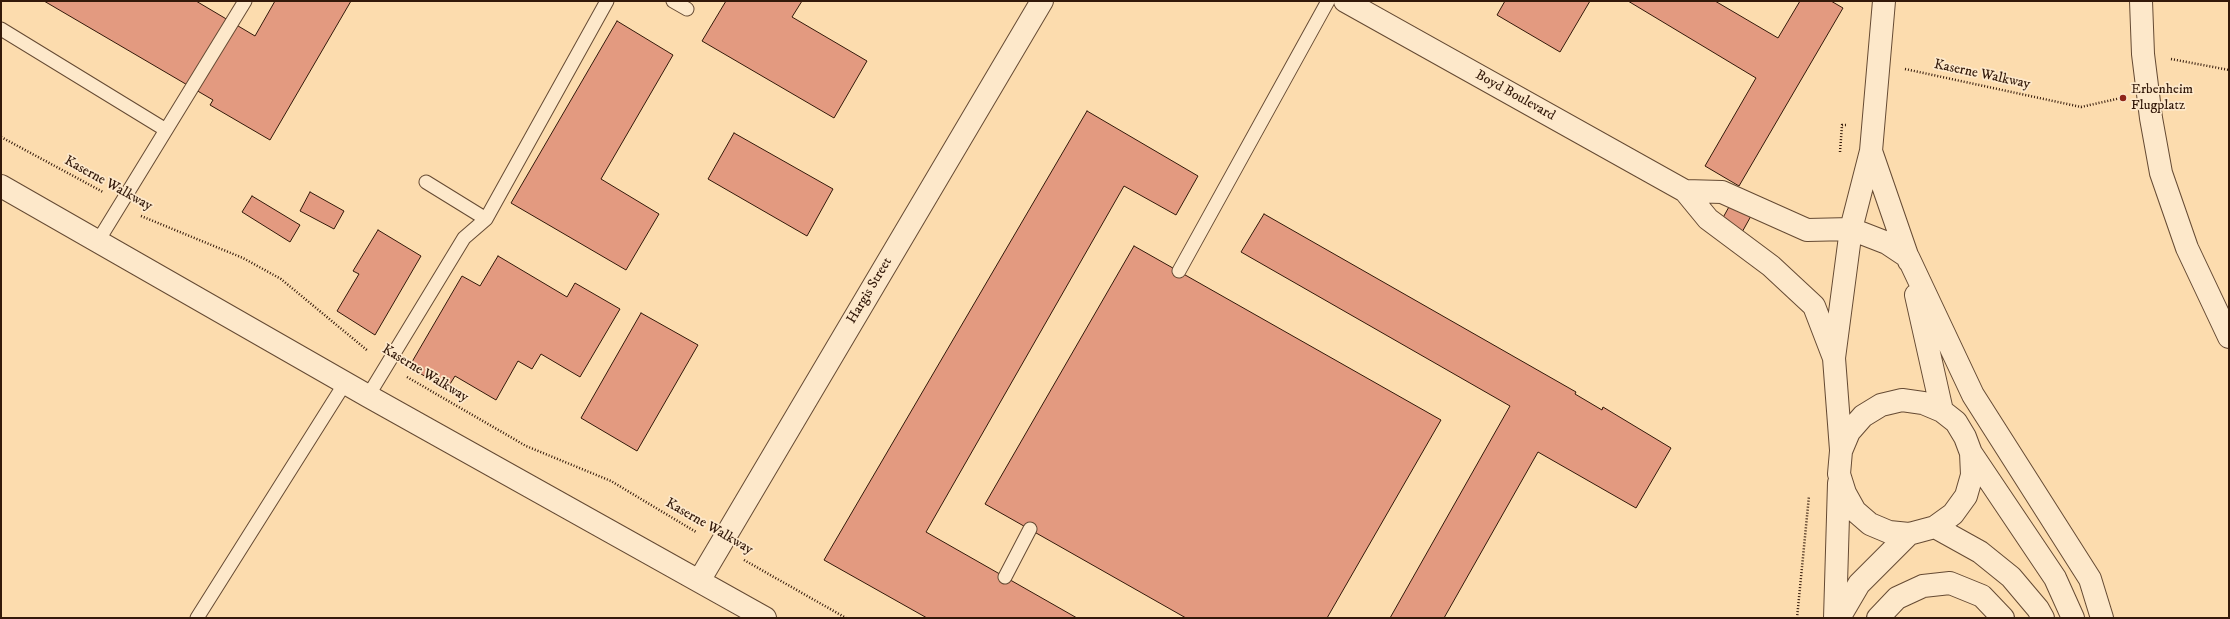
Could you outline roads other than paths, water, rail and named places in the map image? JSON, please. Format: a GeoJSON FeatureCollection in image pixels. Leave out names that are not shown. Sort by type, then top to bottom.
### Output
{"type":"FeatureCollection","features":[{"type":"Feature","properties":{"kind":"street","name":"Hargis Street"},"geometry":{"type":"LineString","coordinates":[[698,581],[1042,1]]}},
{"type":"Feature","properties":{"kind":"street","name":"Boyd Boulevard"},"geometry":{"type":"LineString","coordinates":[[1345,1],[1685,191],[1708,219],[1771,266],[1814,306],[1834,358]]}},
{"type":"Feature","properties":{"kind":"street"},"geometry":{"type":"LineString","coordinates":[[1835,618],[1841,451],[1834,358],[1851,229],[1871,151],[1884,1]]}},
{"type":"Feature","properties":{"kind":"street"},"geometry":{"type":"LineString","coordinates":[[2141,1],[2143,54],[2151,118],[2161,173],[2187,248],[2229,337]]}},
{"type":"Feature","properties":{"kind":"street"},"geometry":{"type":"LineString","coordinates":[[1871,151],[1908,256],[1973,396],[2090,579],[2102,618]]}},
{"type":"Feature","properties":{"kind":"street"},"geometry":{"type":"LineString","coordinates":[[1,186],[346,384],[765,618]]}},
{"type":"Feature","properties":{"kind":"street","name":"Boyd Boulevard"},"geometry":{"type":"LineString","coordinates":[[1685,191],[1722,192],[1808,230],[1851,229]]}},
{"type":"Feature","properties":{"kind":"street"},"geometry":{"type":"LineString","coordinates":[[1851,229],[1887,243],[1908,256],[1942,411]]}},
{"type":"Feature","properties":{"kind":"street"},"geometry":{"type":"LineString","coordinates":[[1841,451],[1849,432],[1858,421],[1863,416],[1881,405],[1902,400],[1923,402],[1942,411],[1956,422],[1965,437],[1971,453],[2055,578],[2073,618]]}},
{"type":"Feature","properties":{"kind":"street"},"geometry":{"type":"LineString","coordinates":[[1839,474],[1844,494],[1855,511],[1870,524],[1889,532],[1909,534],[1935,527],[1953,514],[1966,496],[1972,475],[1971,453]]}},
{"type":"Feature","properties":{"kind":"street"},"geometry":{"type":"LineString","coordinates":[[1935,527],[1980,552],[2011,577],[2038,609],[2042,618]]}},
{"type":"Feature","properties":{"kind":"street"},"geometry":{"type":"LineString","coordinates":[[1839,618],[1859,584],[1909,534]]}},
{"type":"Feature","properties":{"kind":"street"},"geometry":{"type":"LineString","coordinates":[[1878,618],[1897,598],[1924,586],[1950,583],[1982,596],[2003,618]]}},
{"type":"Feature","properties":{"kind":"lane"},"geometry":{"type":"LineString","coordinates":[[98,241],[245,1]]}},
{"type":"Feature","properties":{"kind":"lane"},"geometry":{"type":"LineString","coordinates":[[368,396],[464,238],[486,219],[607,1]]}},
{"type":"Feature","properties":{"kind":"lane"},"geometry":{"type":"LineString","coordinates":[[673,1],[687,9]]}},
{"type":"Feature","properties":{"kind":"lane"},"geometry":{"type":"LineString","coordinates":[[1179,272],[1328,1]]}},
{"type":"Feature","properties":{"kind":"lane"},"geometry":{"type":"LineString","coordinates":[[1,29],[166,130]]}},
{"type":"Feature","properties":{"kind":"lane"},"geometry":{"type":"LineString","coordinates":[[426,182],[486,219]]}},
{"type":"Feature","properties":{"kind":"lane"},"geometry":{"type":"LineString","coordinates":[[197,618],[346,384]]}},
{"type":"Feature","properties":{"kind":"lane"},"geometry":{"type":"LineString","coordinates":[[1005,577],[1030,530]]}},
{"type":"Feature","properties":{"kind":"place","name":"Erbenheim Flugplatz"},"geometry":{"type":"Point","coordinates":[2123,98]}}]}
